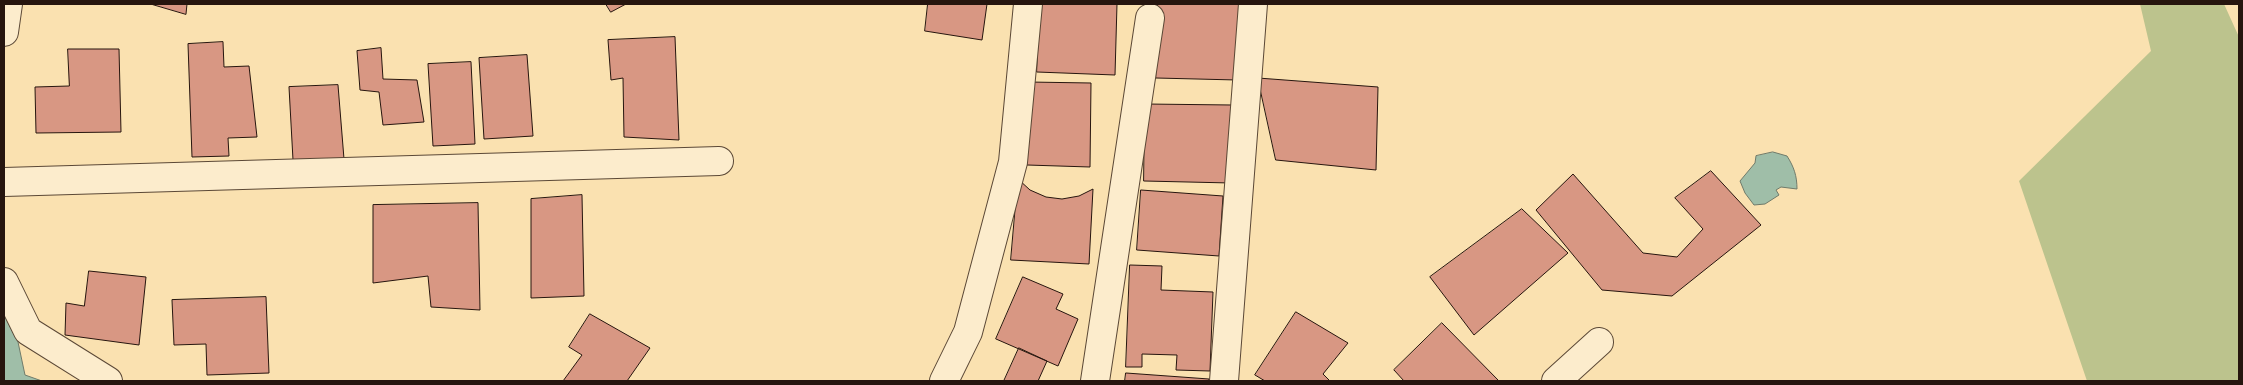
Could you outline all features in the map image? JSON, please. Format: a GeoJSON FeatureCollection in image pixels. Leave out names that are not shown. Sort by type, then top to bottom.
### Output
{"type":"FeatureCollection","features":[{"type":"Feature","properties":{"kind":"street"},"geometry":{"type":"LineString","coordinates":[[4,32],[8,4]]}},
{"type":"Feature","properties":{"kind":"street"},"geometry":{"type":"LineString","coordinates":[[944,381],[968,332],[1013,162],[1028,4]]}},
{"type":"Feature","properties":{"kind":"street"},"geometry":{"type":"LineString","coordinates":[[1224,381],[1253,4]]}},
{"type":"Feature","properties":{"kind":"street"},"geometry":{"type":"LineString","coordinates":[[1095,381],[1150,18]]}},
{"type":"Feature","properties":{"kind":"street"},"geometry":{"type":"LineString","coordinates":[[4,182],[719,161]]}},
{"type":"Feature","properties":{"kind":"street"},"geometry":{"type":"LineString","coordinates":[[4,282],[28,331],[108,381]]}},
{"type":"Feature","properties":{"kind":"street"},"geometry":{"type":"LineString","coordinates":[[1556,381],[1599,342]]}},
{"type":"Feature","properties":{"kind":"green space"},"geometry":{"type":"Polygon","coordinates":[[[2140,4],[2224,4],[2239,37],[2239,381],[2087,381],[2019,181],[2151,51],[2140,4]]]}},
{"type":"Feature","properties":{"kind":"shaded area"},"geometry":{"type":"Polygon","coordinates":[[[1773,152],[1787,156],[1795,172],[1797,189],[1781,187],[1776,190],[1779,195],[1765,204],[1754,205],[1745,193],[1740,181],[1755,163],[1756,156],[1773,152]]]}},
{"type":"Feature","properties":{"kind":"shaded area"},"geometry":{"type":"Polygon","coordinates":[[[4,276],[25,375],[42,381],[4,381],[4,276]]]}},
{"type":"Feature","properties":{"kind":"building"},"geometry":{"type":"Polygon","coordinates":[[[151,4],[187,4],[186,14],[151,4]]]}},
{"type":"Feature","properties":{"kind":"building"},"geometry":{"type":"Polygon","coordinates":[[[606,4],[626,4],[611,12],[606,4]]]}},
{"type":"Feature","properties":{"kind":"building"},"geometry":{"type":"Polygon","coordinates":[[[928,4],[987,4],[982,40],[925,31],[928,4]]]}},
{"type":"Feature","properties":{"kind":"building"},"geometry":{"type":"Polygon","coordinates":[[[1040,4],[1117,4],[1115,75],[1037,72],[1040,4]]]}},
{"type":"Feature","properties":{"kind":"building"},"geometry":{"type":"Polygon","coordinates":[[[1158,4],[1239,4],[1237,80],[1156,78],[1158,4]]]}},
{"type":"Feature","properties":{"kind":"building"},"geometry":{"type":"Polygon","coordinates":[[[675,37],[679,140],[624,137],[623,78],[611,80],[608,40],[675,37]]]}},
{"type":"Feature","properties":{"kind":"building"},"geometry":{"type":"Polygon","coordinates":[[[223,42],[224,67],[249,66],[257,137],[228,138],[229,156],[192,157],[188,44],[223,42]]]}},
{"type":"Feature","properties":{"kind":"building"},"geometry":{"type":"Polygon","coordinates":[[[381,48],[383,79],[417,80],[424,122],[383,125],[379,92],[360,90],[357,51],[381,48]]]}},
{"type":"Feature","properties":{"kind":"building"},"geometry":{"type":"Polygon","coordinates":[[[68,49],[119,49],[121,132],[36,133],[35,87],[69,86],[68,49]]]}},
{"type":"Feature","properties":{"kind":"building"},"geometry":{"type":"Polygon","coordinates":[[[527,55],[533,136],[484,139],[479,58],[527,55]]]}},
{"type":"Feature","properties":{"kind":"building"},"geometry":{"type":"Polygon","coordinates":[[[471,62],[475,144],[433,146],[428,64],[471,62]]]}},
{"type":"Feature","properties":{"kind":"building"},"geometry":{"type":"Polygon","coordinates":[[[1258,78],[1378,87],[1376,170],[1276,160],[1258,78]]]}},
{"type":"Feature","properties":{"kind":"building"},"geometry":{"type":"Polygon","coordinates":[[[1028,82],[1091,83],[1090,167],[1027,165],[1028,82]]]}},
{"type":"Feature","properties":{"kind":"building"},"geometry":{"type":"Polygon","coordinates":[[[338,85],[344,159],[293,160],[289,87],[338,85]]]}},
{"type":"Feature","properties":{"kind":"building"},"geometry":{"type":"Polygon","coordinates":[[[1145,104],[1232,105],[1231,183],[1144,181],[1145,104]]]}},
{"type":"Feature","properties":{"kind":"building"},"geometry":{"type":"Polygon","coordinates":[[[1711,171],[1761,225],[1672,296],[1602,290],[1536,210],[1573,174],[1643,253],[1677,257],[1703,229],[1675,198],[1711,171]]]}},
{"type":"Feature","properties":{"kind":"building"},"geometry":{"type":"Polygon","coordinates":[[[1018,179],[1030,190],[1046,197],[1062,199],[1079,196],[1093,189],[1089,264],[1011,260],[1018,179]]]}},
{"type":"Feature","properties":{"kind":"building"},"geometry":{"type":"Polygon","coordinates":[[[1141,190],[1223,196],[1219,256],[1137,250],[1141,190]]]}},
{"type":"Feature","properties":{"kind":"building"},"geometry":{"type":"Polygon","coordinates":[[[582,195],[584,296],[531,298],[531,199],[582,195]]]}},
{"type":"Feature","properties":{"kind":"building"},"geometry":{"type":"Polygon","coordinates":[[[478,203],[480,310],[431,307],[428,276],[373,283],[373,205],[478,203]]]}},
{"type":"Feature","properties":{"kind":"building"},"geometry":{"type":"Polygon","coordinates":[[[1522,209],[1568,253],[1474,335],[1430,277],[1522,209]]]}},
{"type":"Feature","properties":{"kind":"building"},"geometry":{"type":"Polygon","coordinates":[[[1130,265],[1162,266],[1161,290],[1213,292],[1210,371],[1176,370],[1177,355],[1142,354],[1142,367],[1126,367],[1130,265]]]}},
{"type":"Feature","properties":{"kind":"building"},"geometry":{"type":"Polygon","coordinates":[[[89,271],[146,277],[139,345],[65,335],[66,303],[84,306],[89,271]]]}},
{"type":"Feature","properties":{"kind":"building"},"geometry":{"type":"Polygon","coordinates":[[[1023,277],[1063,294],[1056,309],[1078,319],[1058,366],[996,339],[1023,277]]]}},
{"type":"Feature","properties":{"kind":"building"},"geometry":{"type":"Polygon","coordinates":[[[266,297],[269,373],[207,375],[206,344],[174,345],[172,300],[266,297]]]}},
{"type":"Feature","properties":{"kind":"building"},"geometry":{"type":"Polygon","coordinates":[[[1296,312],[1348,343],[1323,374],[1330,381],[1265,381],[1255,375],[1296,312]]]}},
{"type":"Feature","properties":{"kind":"building"},"geometry":{"type":"Polygon","coordinates":[[[590,314],[650,348],[627,381],[563,381],[582,355],[569,347],[590,314]]]}},
{"type":"Feature","properties":{"kind":"building"},"geometry":{"type":"Polygon","coordinates":[[[1442,323],[1499,381],[1404,381],[1394,370],[1442,323]]]}},
{"type":"Feature","properties":{"kind":"building"},"geometry":{"type":"Polygon","coordinates":[[[1019,348],[1047,361],[1038,381],[1004,381],[1019,348]]]}},
{"type":"Feature","properties":{"kind":"building"},"geometry":{"type":"Polygon","coordinates":[[[1126,373],[1209,379],[1209,381],[1125,381],[1126,373]]]}}]}
